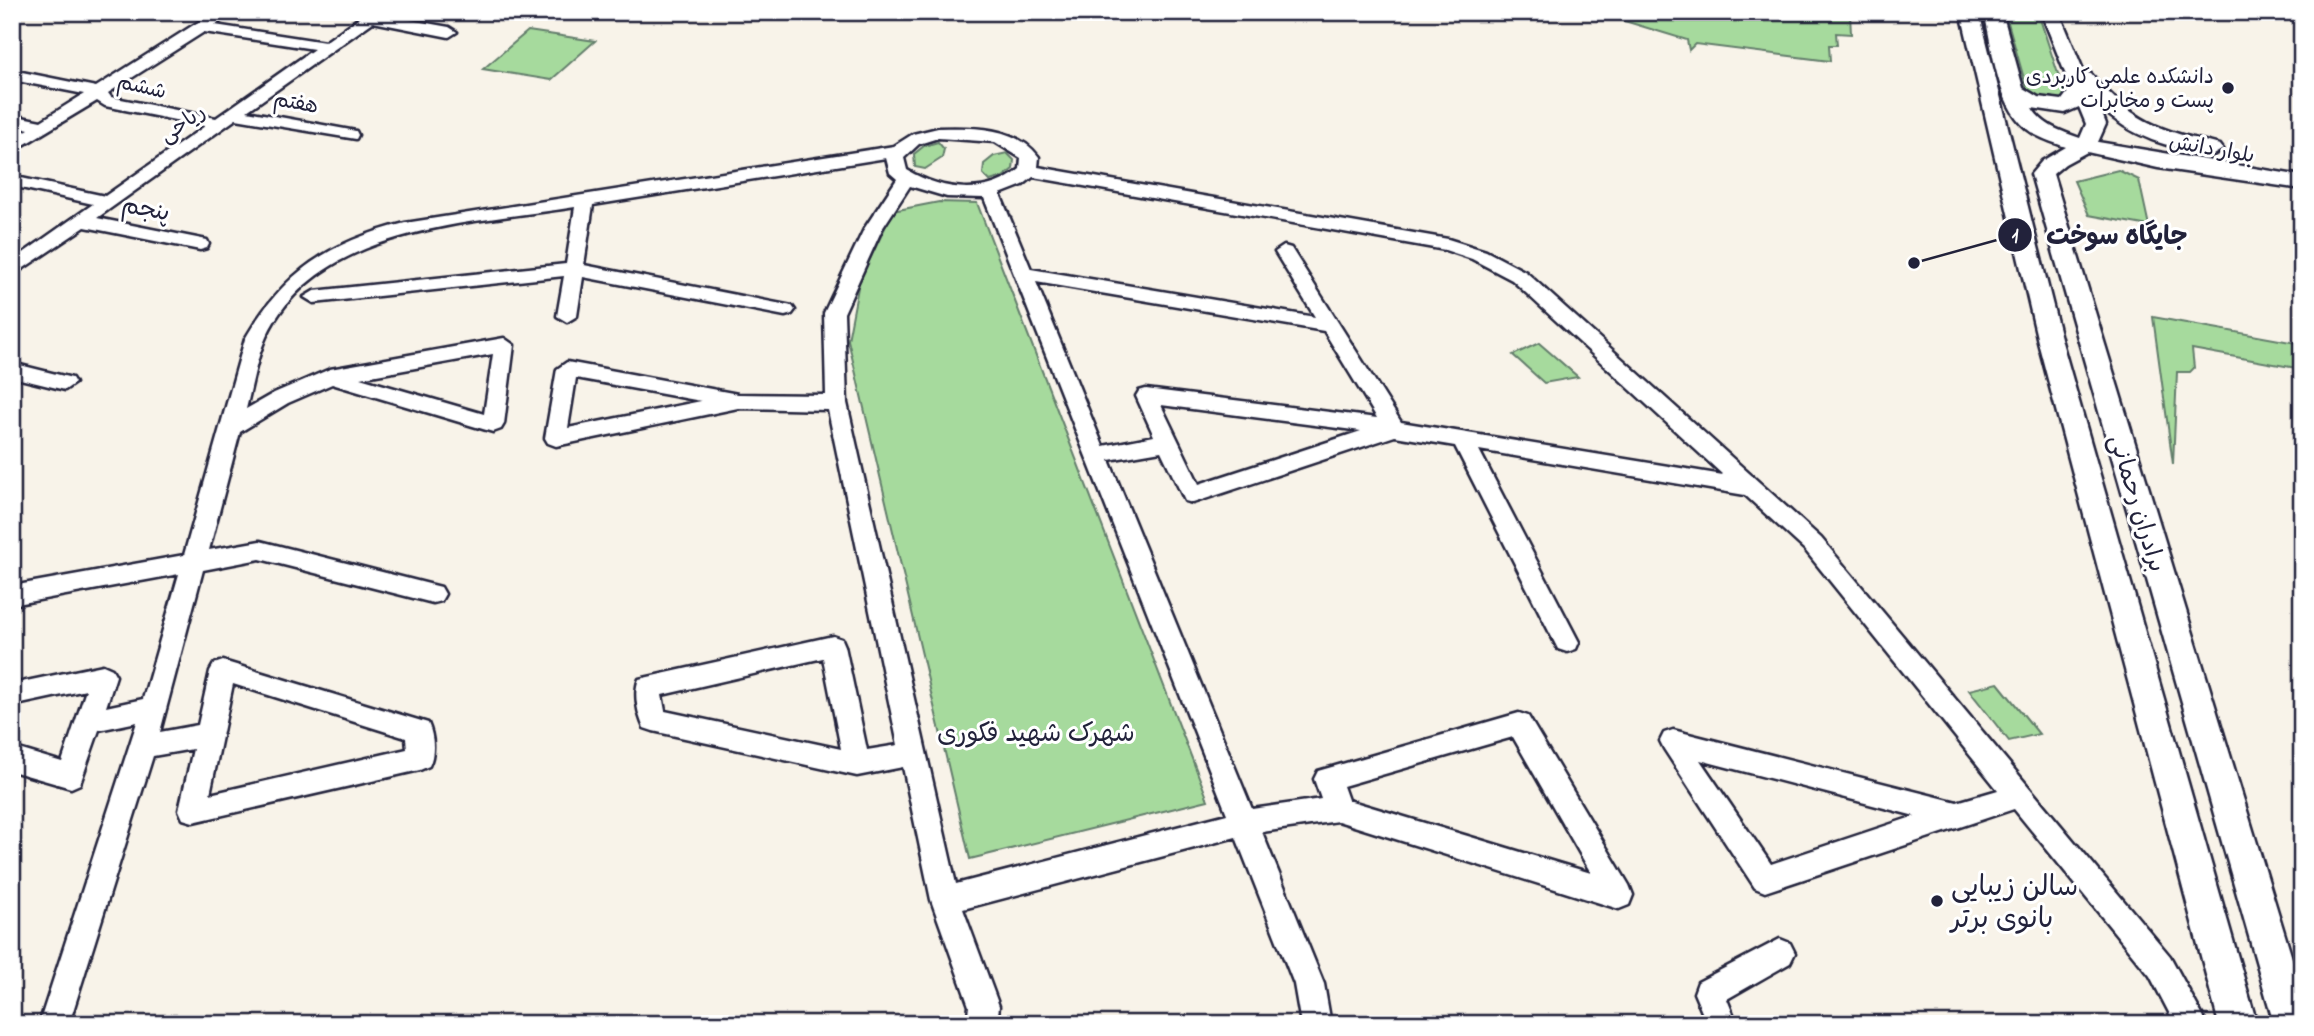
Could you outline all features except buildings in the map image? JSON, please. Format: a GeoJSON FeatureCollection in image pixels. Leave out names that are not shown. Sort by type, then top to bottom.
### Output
{"type":"FeatureCollection","features":[{"type":"Feature","properties":{"kind":"main road","name":"برادران رحمانی"},"geometry":{"type":"LineString","coordinates":[[1970,12],[2050,342],[2238,1024]]}},
{"type":"Feature","properties":{"kind":"main road","name":"بلوار دانش"},"geometry":{"type":"LineString","coordinates":[[1993,12],[2016,92],[2032,123],[2055,137],[2083,147],[2302,183]]}},
{"type":"Feature","properties":{"kind":"main road"},"geometry":{"type":"LineString","coordinates":[[2050,12],[2096,124],[2095,135],[2083,147]]}},
{"type":"Feature","properties":{"kind":"main road","name":"بلوار دانش"},"geometry":{"type":"LineString","coordinates":[[2068,59],[2112,108],[2147,133],[2179,143],[2302,164]]}},
{"type":"Feature","properties":{"kind":"main road"},"geometry":{"type":"LineString","coordinates":[[2016,92],[2032,102],[2065,107],[2076,100],[2080,89]]}},
{"type":"Feature","properties":{"kind":"main road","name":"برادران رحمانی"},"geometry":{"type":"LineString","coordinates":[[2083,147],[2058,155],[2042,174],[2293,1024]]}},
{"type":"Feature","properties":{"kind":"street"},"geometry":{"type":"LineString","coordinates":[[12,147],[225,12]]}},
{"type":"Feature","properties":{"kind":"street"},"geometry":{"type":"LineString","coordinates":[[374,15],[449,32]]}},
{"type":"Feature","properties":{"kind":"street","name":"ریاحی"},"geometry":{"type":"LineString","coordinates":[[12,270],[374,15]]}},
{"type":"Feature","properties":{"kind":"street"},"geometry":{"type":"LineString","coordinates":[[201,27],[328,47]]}},
{"type":"Feature","properties":{"kind":"street","name":"ششم"},"geometry":{"type":"LineString","coordinates":[[12,75],[99,92],[104,101],[227,119]]}},
{"type":"Feature","properties":{"kind":"street","name":"هفتم"},"geometry":{"type":"LineString","coordinates":[[227,119],[350,135]]}},
{"type":"Feature","properties":{"kind":"street"},"geometry":{"type":"LineString","coordinates":[[12,120],[45,127]]}},
{"type":"Feature","properties":{"kind":"street"},"geometry":{"type":"LineString","coordinates":[[54,1024],[143,747],[255,339],[271,308],[296,280],[341,252],[405,229],[898,151],[925,135],[980,134],[1006,140],[1026,150],[1030,157],[1029,172],[1014,184],[990,191],[945,190],[907,178],[896,166],[898,151]]}},
{"type":"Feature","properties":{"kind":"street"},"geometry":{"type":"LineString","coordinates":[[1029,172],[1448,245],[1479,255],[1519,276],[1813,544],[2160,966],[2192,1024]]}},
{"type":"Feature","properties":{"kind":"street"},"geometry":{"type":"LineString","coordinates":[[907,178],[873,229],[834,313],[837,403],[945,900],[984,1006],[982,1024]]}},
{"type":"Feature","properties":{"kind":"street"},"geometry":{"type":"LineString","coordinates":[[12,181],[108,202]]}},
{"type":"Feature","properties":{"kind":"street"},"geometry":{"type":"LineString","coordinates":[[990,191],[1026,274],[1309,984],[1315,1024]]}},
{"type":"Feature","properties":{"kind":"street"},"geometry":{"type":"LineString","coordinates":[[567,316],[585,201]]}},
{"type":"Feature","properties":{"kind":"street","name":"پنجم"},"geometry":{"type":"LineString","coordinates":[[82,221],[200,244]]}},
{"type":"Feature","properties":{"kind":"street"},"geometry":{"type":"LineString","coordinates":[[1284,252],[1394,429]]}},
{"type":"Feature","properties":{"kind":"street"},"geometry":{"type":"LineString","coordinates":[[314,298],[574,269],[785,310]]}},
{"type":"Feature","properties":{"kind":"street"},"geometry":{"type":"LineString","coordinates":[[1026,274],[1330,326]]}},
{"type":"Feature","properties":{"kind":"street"},"geometry":{"type":"LineString","coordinates":[[231,428],[281,398],[330,376],[505,345],[493,424],[330,376]]}},
{"type":"Feature","properties":{"kind":"street"},"geometry":{"type":"LineString","coordinates":[[738,401],[556,438],[566,369],[738,401],[837,403]]}},
{"type":"Feature","properties":{"kind":"street"},"geometry":{"type":"LineString","coordinates":[[12,370],[65,383]]}},
{"type":"Feature","properties":{"kind":"street"},"geometry":{"type":"LineString","coordinates":[[1394,429],[1193,495],[1146,396],[1394,429],[1752,488]]}},
{"type":"Feature","properties":{"kind":"street"},"geometry":{"type":"LineString","coordinates":[[1463,440],[1567,642]]}},
{"type":"Feature","properties":{"kind":"street"},"geometry":{"type":"LineString","coordinates":[[1096,455],[1166,442]]}},
{"type":"Feature","properties":{"kind":"street"},"geometry":{"type":"LineString","coordinates":[[12,596],[260,550],[433,594]]}},
{"type":"Feature","properties":{"kind":"street"},"geometry":{"type":"LineString","coordinates":[[857,764],[833,646],[648,687],[653,720],[857,764],[915,753]]}},
{"type":"Feature","properties":{"kind":"street"},"geometry":{"type":"LineString","coordinates":[[223,671],[419,731],[420,758],[193,810],[209,734],[223,671]]}},
{"type":"Feature","properties":{"kind":"street"},"geometry":{"type":"LineString","coordinates":[[12,695],[103,676],[71,776],[12,759]]}},
{"type":"Feature","properties":{"kind":"street"},"geometry":{"type":"LineString","coordinates":[[89,721],[153,708]]}},
{"type":"Feature","properties":{"kind":"street"},"geometry":{"type":"LineString","coordinates":[[945,900],[1245,822],[1338,809],[1619,895],[1519,724],[1327,779],[1338,809]]}},
{"type":"Feature","properties":{"kind":"street"},"geometry":{"type":"LineString","coordinates":[[143,747],[209,734]]}},
{"type":"Feature","properties":{"kind":"street"},"geometry":{"type":"LineString","coordinates":[[1957,814],[1673,741],[1765,879],[1957,814],[2022,795]]}},
{"type":"Feature","properties":{"kind":"street"},"geometry":{"type":"LineString","coordinates":[[1722,1024],[1709,993],[1780,953]]}},
{"type":"Feature","properties":{"kind":"green space"},"geometry":{"type":"Polygon","coordinates":[[[1595,12],[1840,12],[1850,14],[1851,34],[1836,33],[1837,45],[1829,45],[1830,61],[1695,44],[1689,50],[1687,40],[1595,12]]]}},
{"type":"Feature","properties":{"kind":"green space"},"geometry":{"type":"Polygon","coordinates":[[[2005,12],[2038,13],[2065,95],[2063,100],[2052,104],[2029,96],[2005,12]]]}},
{"type":"Feature","properties":{"kind":"green space"},"geometry":{"type":"Polygon","coordinates":[[[528,31],[595,41],[551,80],[483,69],[528,31]]]}},
{"type":"Feature","properties":{"kind":"green space"},"geometry":{"type":"Polygon","coordinates":[[[938,142],[944,149],[942,158],[925,169],[915,167],[914,154],[924,146],[938,142]]]}},
{"type":"Feature","properties":{"kind":"green space"},"geometry":{"type":"Polygon","coordinates":[[[1007,153],[1014,160],[1013,169],[1003,177],[990,181],[983,174],[984,164],[994,156],[1007,153]]]}},
{"type":"Feature","properties":{"kind":"green space"},"geometry":{"type":"Polygon","coordinates":[[[2118,170],[2139,180],[2149,226],[2089,215],[2074,181],[2118,170]]]}},
{"type":"Feature","properties":{"kind":"green space"},"geometry":{"type":"Polygon","coordinates":[[[939,202],[977,203],[1208,800],[970,859],[848,340],[859,282],[893,211],[939,202]]]}},
{"type":"Feature","properties":{"kind":"green space"},"geometry":{"type":"Polygon","coordinates":[[[2153,317],[2302,344],[2302,369],[2192,349],[2194,368],[2190,372],[2177,372],[2173,464],[2153,317]]]}},
{"type":"Feature","properties":{"kind":"green space"},"geometry":{"type":"Polygon","coordinates":[[[1539,343],[1578,377],[1544,383],[1513,355],[1539,343]]]}},
{"type":"Feature","properties":{"kind":"green space"},"geometry":{"type":"Polygon","coordinates":[[[1998,683],[2039,734],[2009,741],[1969,690],[1998,683]]]}},
{"type":"Feature","properties":{"kind":"place","name":"دانشکده علمی کاربردی پست و مخابرات"},"geometry":{"type":"Point","coordinates":[2228,88]}},
{"type":"Feature","properties":{"kind":"place","name":"جایگاه سوخت"},"geometry":{"type":"Point","coordinates":[1914,263]}},
{"type":"Feature","properties":{"kind":"place","name":"سالن زیبایی بانوی برتر"},"geometry":{"type":"Point","coordinates":[1937,901]}},
{"type":"Feature","properties":{"kind":"district","name":"شهرک شهید فکوری"},"geometry":{"type":"Point","coordinates":[1036,732]}}]}
